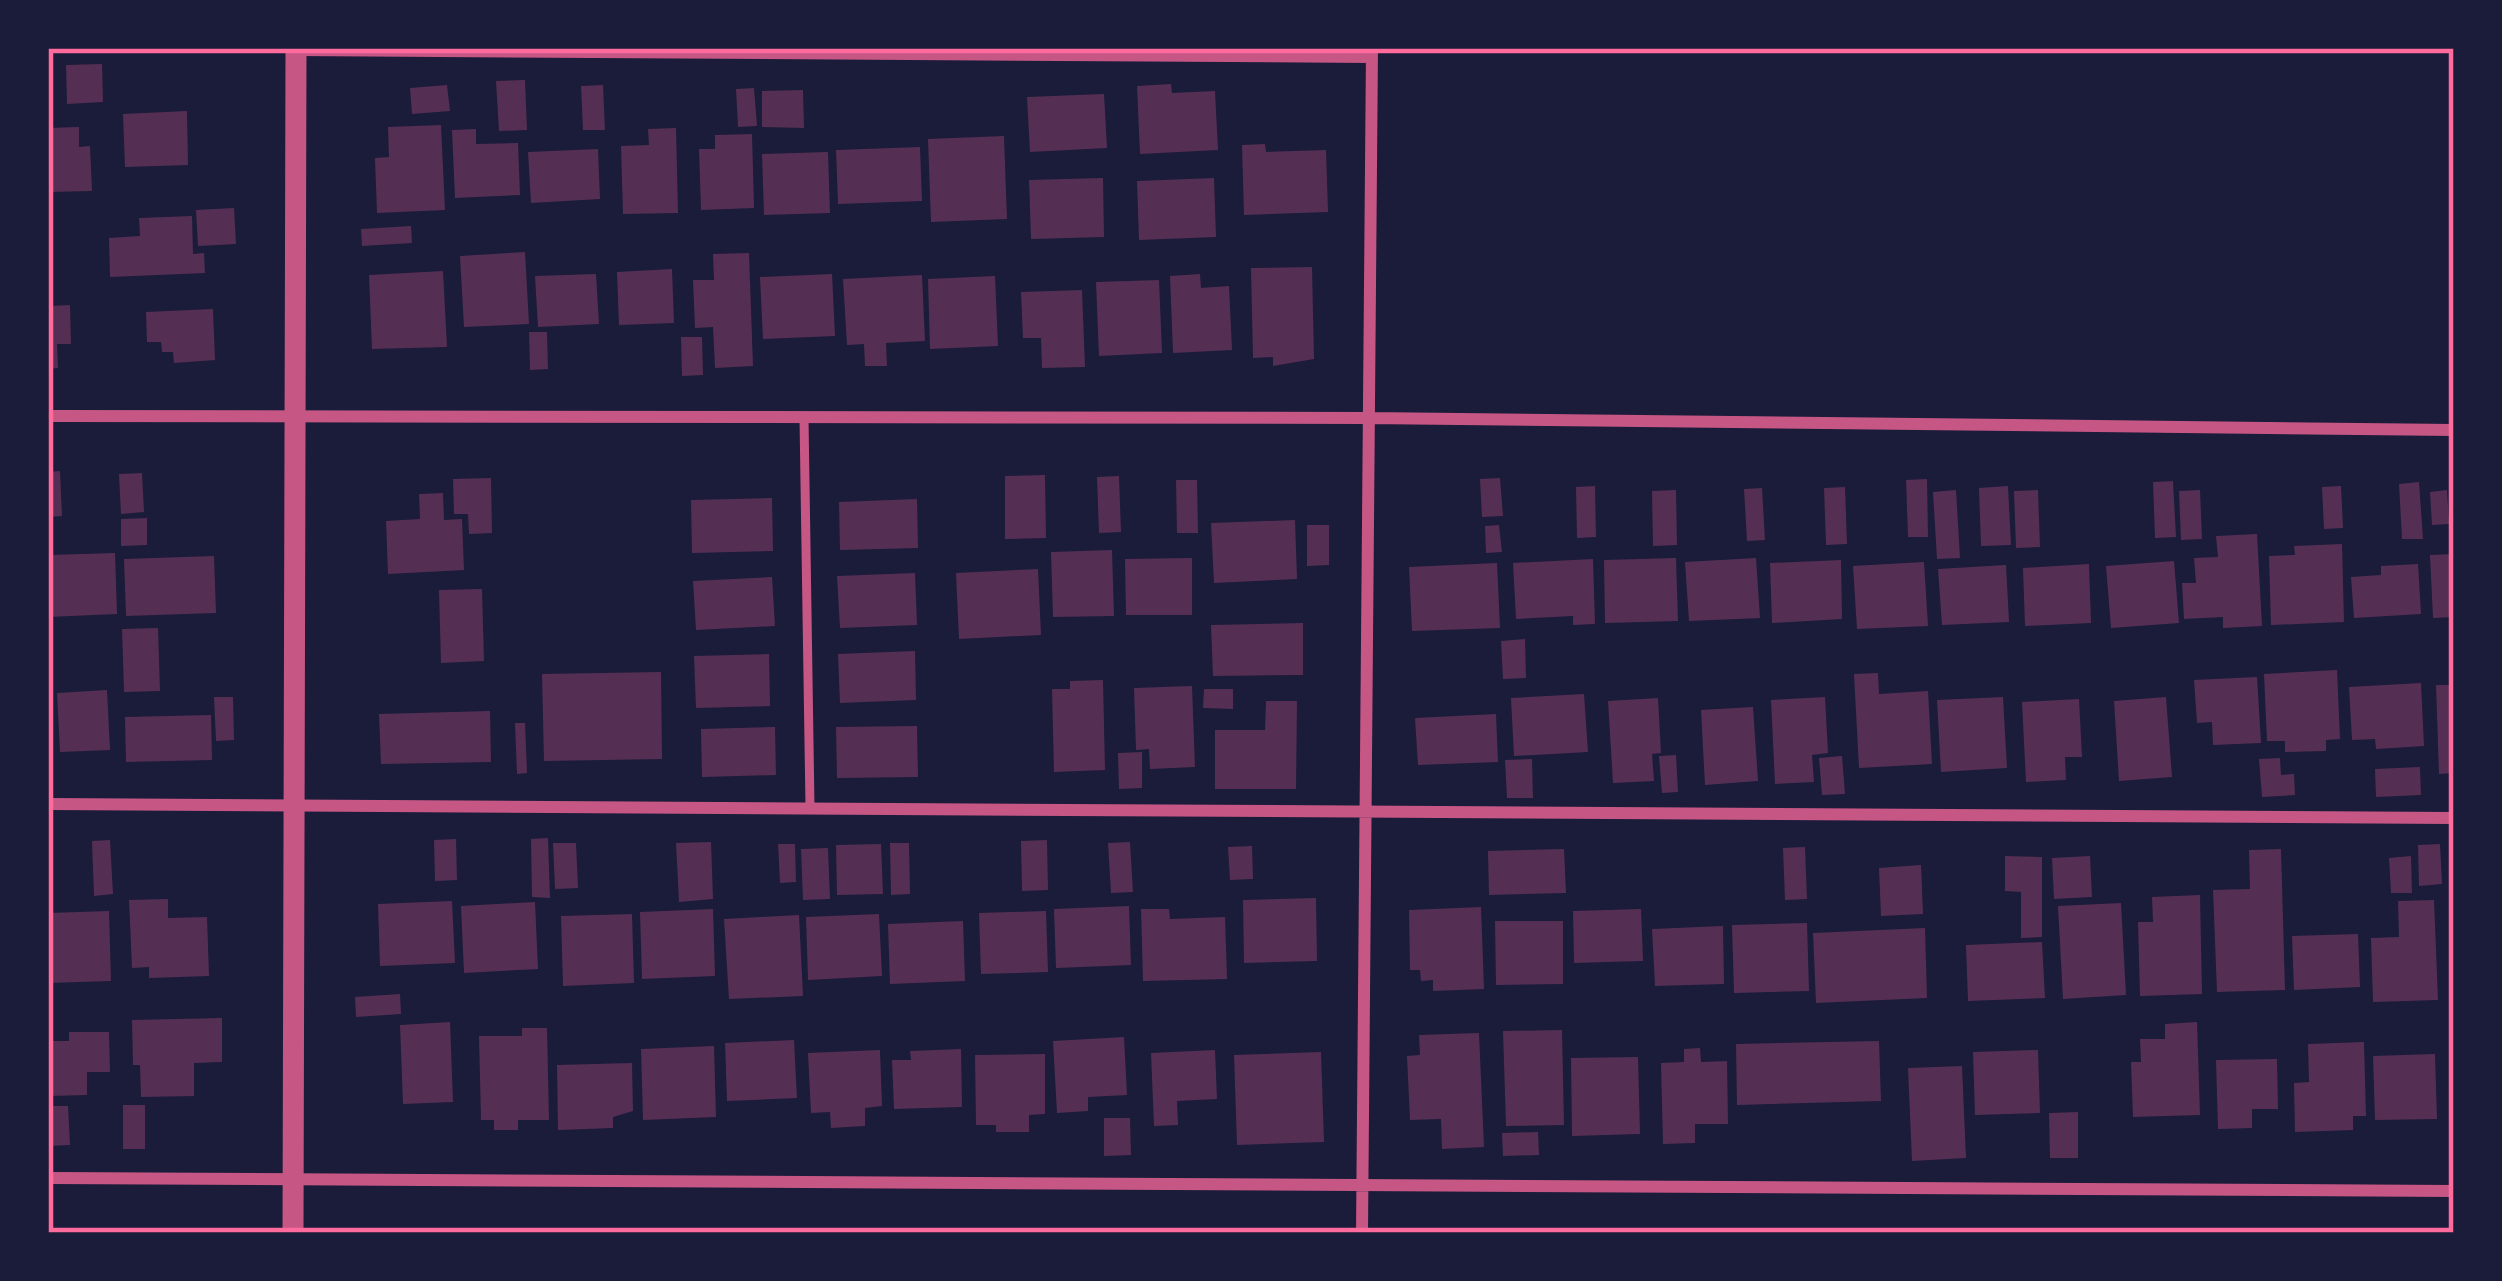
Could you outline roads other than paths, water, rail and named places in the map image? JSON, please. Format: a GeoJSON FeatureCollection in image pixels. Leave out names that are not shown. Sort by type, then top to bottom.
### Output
{"type":"FeatureCollection","features":[{"type":"Feature","properties":{"kind":"street"},"geometry":{"type":"LineString","coordinates":[[293,1233],[296,49],[1372,53],[1362,1233]]}},
{"type":"Feature","properties":{"kind":"street"},"geometry":{"type":"LineString","coordinates":[[48,416],[1369,418],[2454,430]]}},
{"type":"Feature","properties":{"kind":"street"},"geometry":{"type":"LineString","coordinates":[[48,804],[2454,818]]}},
{"type":"Feature","properties":{"kind":"street"},"geometry":{"type":"LineString","coordinates":[[48,1178],[2454,1191]]}},
{"type":"Feature","properties":{"kind":"lane"},"geometry":{"type":"LineString","coordinates":[[803,418],[810,807]]}}]}
